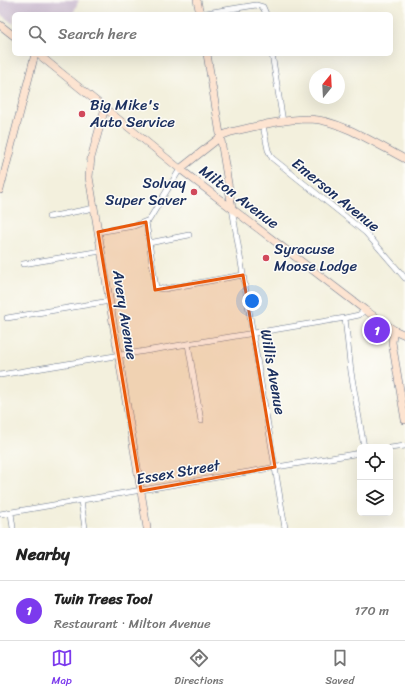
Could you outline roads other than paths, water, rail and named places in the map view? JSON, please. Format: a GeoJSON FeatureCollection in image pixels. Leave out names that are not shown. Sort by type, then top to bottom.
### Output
{"type":"FeatureCollection","features":[{"type":"Feature","properties":{"kind":"street"},"geometry":{"type":"LineString","coordinates":[[197,0],[200,12]]}},
{"type":"Feature","properties":{"kind":"street"},"geometry":{"type":"LineString","coordinates":[[212,12],[256,5],[263,7],[265,12]]}},
{"type":"Feature","properties":{"kind":"street"},"geometry":{"type":"LineString","coordinates":[[0,25],[12,34]]}},
{"type":"Feature","properties":{"kind":"street"},"geometry":{"type":"LineString","coordinates":[[0,190],[34,56]]}},
{"type":"Feature","properties":{"kind":"street","name":"Milton Avenue"},"geometry":{"type":"LineString","coordinates":[[40,56],[180,169],[365,310],[394,330],[405,335]]}},
{"type":"Feature","properties":{"kind":"street","name":"Willis Avenue"},"geometry":{"type":"LineString","coordinates":[[207,56],[285,528]]}},
{"type":"Feature","properties":{"kind":"street"},"geometry":{"type":"LineString","coordinates":[[272,56],[283,122]]}},
{"type":"Feature","properties":{"kind":"street","name":"Avery Avenue"},"geometry":{"type":"LineString","coordinates":[[105,108],[89,170],[147,528]]}},
{"type":"Feature","properties":{"kind":"street"},"geometry":{"type":"LineString","coordinates":[[98,232],[146,222],[152,216],[180,169],[221,137],[231,132],[283,122],[311,119],[329,123],[405,159]]}},
{"type":"Feature","properties":{"kind":"street","name":"Emerson Avenue"},"geometry":{"type":"LineString","coordinates":[[264,126],[268,150],[272,158],[366,233],[405,278]]}},
{"type":"Feature","properties":{"kind":"street"},"geometry":{"type":"LineString","coordinates":[[49,217],[94,208]]}},
{"type":"Feature","properties":{"kind":"street"},"geometry":{"type":"LineString","coordinates":[[146,222],[154,285],[160,289],[243,275]]}},
{"type":"Feature","properties":{"kind":"street"},"geometry":{"type":"LineString","coordinates":[[149,243],[189,235]]}},
{"type":"Feature","properties":{"kind":"street"},"geometry":{"type":"LineString","coordinates":[[23,264],[101,251]]}},
{"type":"Feature","properties":{"kind":"street"},"geometry":{"type":"LineString","coordinates":[[7,318],[110,301]]}},
{"type":"Feature","properties":{"kind":"street"},"geometry":{"type":"LineString","coordinates":[[0,375],[345,318],[359,315],[365,310]]}},
{"type":"Feature","properties":{"kind":"street"},"geometry":{"type":"LineString","coordinates":[[345,318],[351,372],[363,444]]}},
{"type":"Feature","properties":{"kind":"street"},"geometry":{"type":"LineString","coordinates":[[394,330],[392,342],[405,420]]}},
{"type":"Feature","properties":{"kind":"street"},"geometry":{"type":"LineString","coordinates":[[188,344],[201,421]]}},
{"type":"Feature","properties":{"kind":"street"},"geometry":{"type":"LineString","coordinates":[[393,448],[405,446]]}},
{"type":"Feature","properties":{"kind":"street","name":"Essex Street"},"geometry":{"type":"LineString","coordinates":[[0,514],[357,454]]}},
{"type":"Feature","properties":{"kind":"street"},"geometry":{"type":"LineString","coordinates":[[81,501],[85,528]]}},
{"type":"Feature","properties":{"kind":"street"},"geometry":{"type":"LineString","coordinates":[[11,513],[13,528]]}},
{"type":"Feature","properties":{"kind":"place","name":"Big Mike's Auto Service"},"geometry":{"type":"Point","coordinates":[82,114]}},
{"type":"Feature","properties":{"kind":"place","name":"Solvay Super Saver"},"geometry":{"type":"Point","coordinates":[194,192]}},
{"type":"Feature","properties":{"kind":"place","name":"Syracuse Moose Lodge"},"geometry":{"type":"Point","coordinates":[266,258]}},
{"type":"Feature","properties":{"kind":"place","name":"Twin Trees Too!"},"geometry":{"type":"Point","coordinates":[377,330]}}]}
